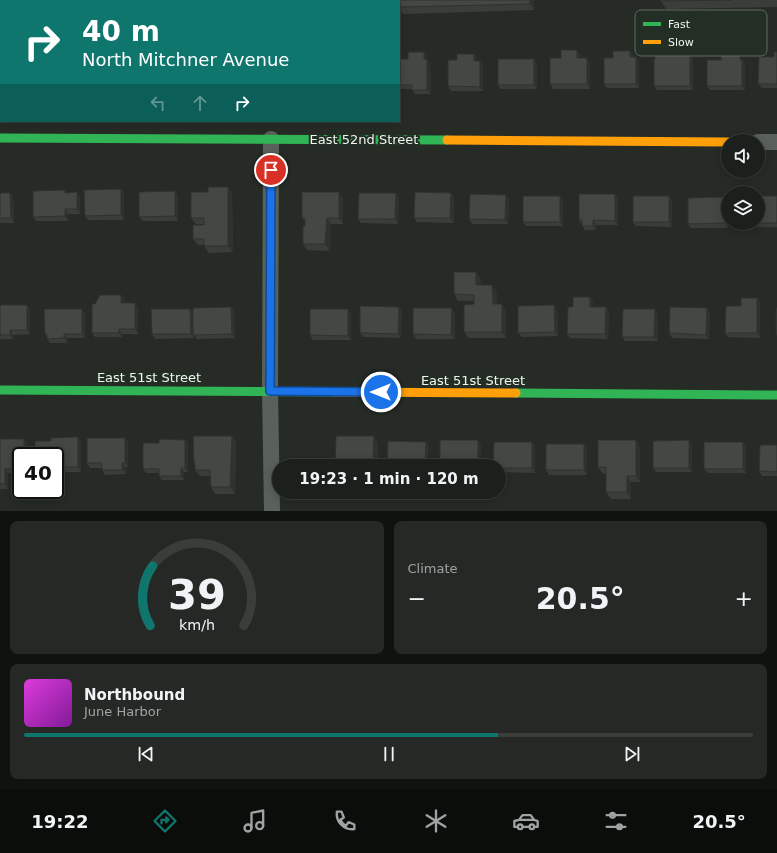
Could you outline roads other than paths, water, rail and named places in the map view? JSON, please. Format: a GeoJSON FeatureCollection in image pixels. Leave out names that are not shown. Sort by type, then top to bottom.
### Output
{"type":"FeatureCollection","features":[{"type":"Feature","properties":{"kind":"street","name":"East 52nd Street"},"geometry":{"type":"LineString","coordinates":[[0,138],[721,142]]}},
{"type":"Feature","properties":{"kind":"street"},"geometry":{"type":"LineString","coordinates":[[271,139],[270,391],[272,511]]}},
{"type":"Feature","properties":{"kind":"street"},"geometry":{"type":"LineString","coordinates":[[765,142],[777,142]]}},
{"type":"Feature","properties":{"kind":"street","name":"East 51st Street"},"geometry":{"type":"LineString","coordinates":[[0,390],[777,395]]}}]}
